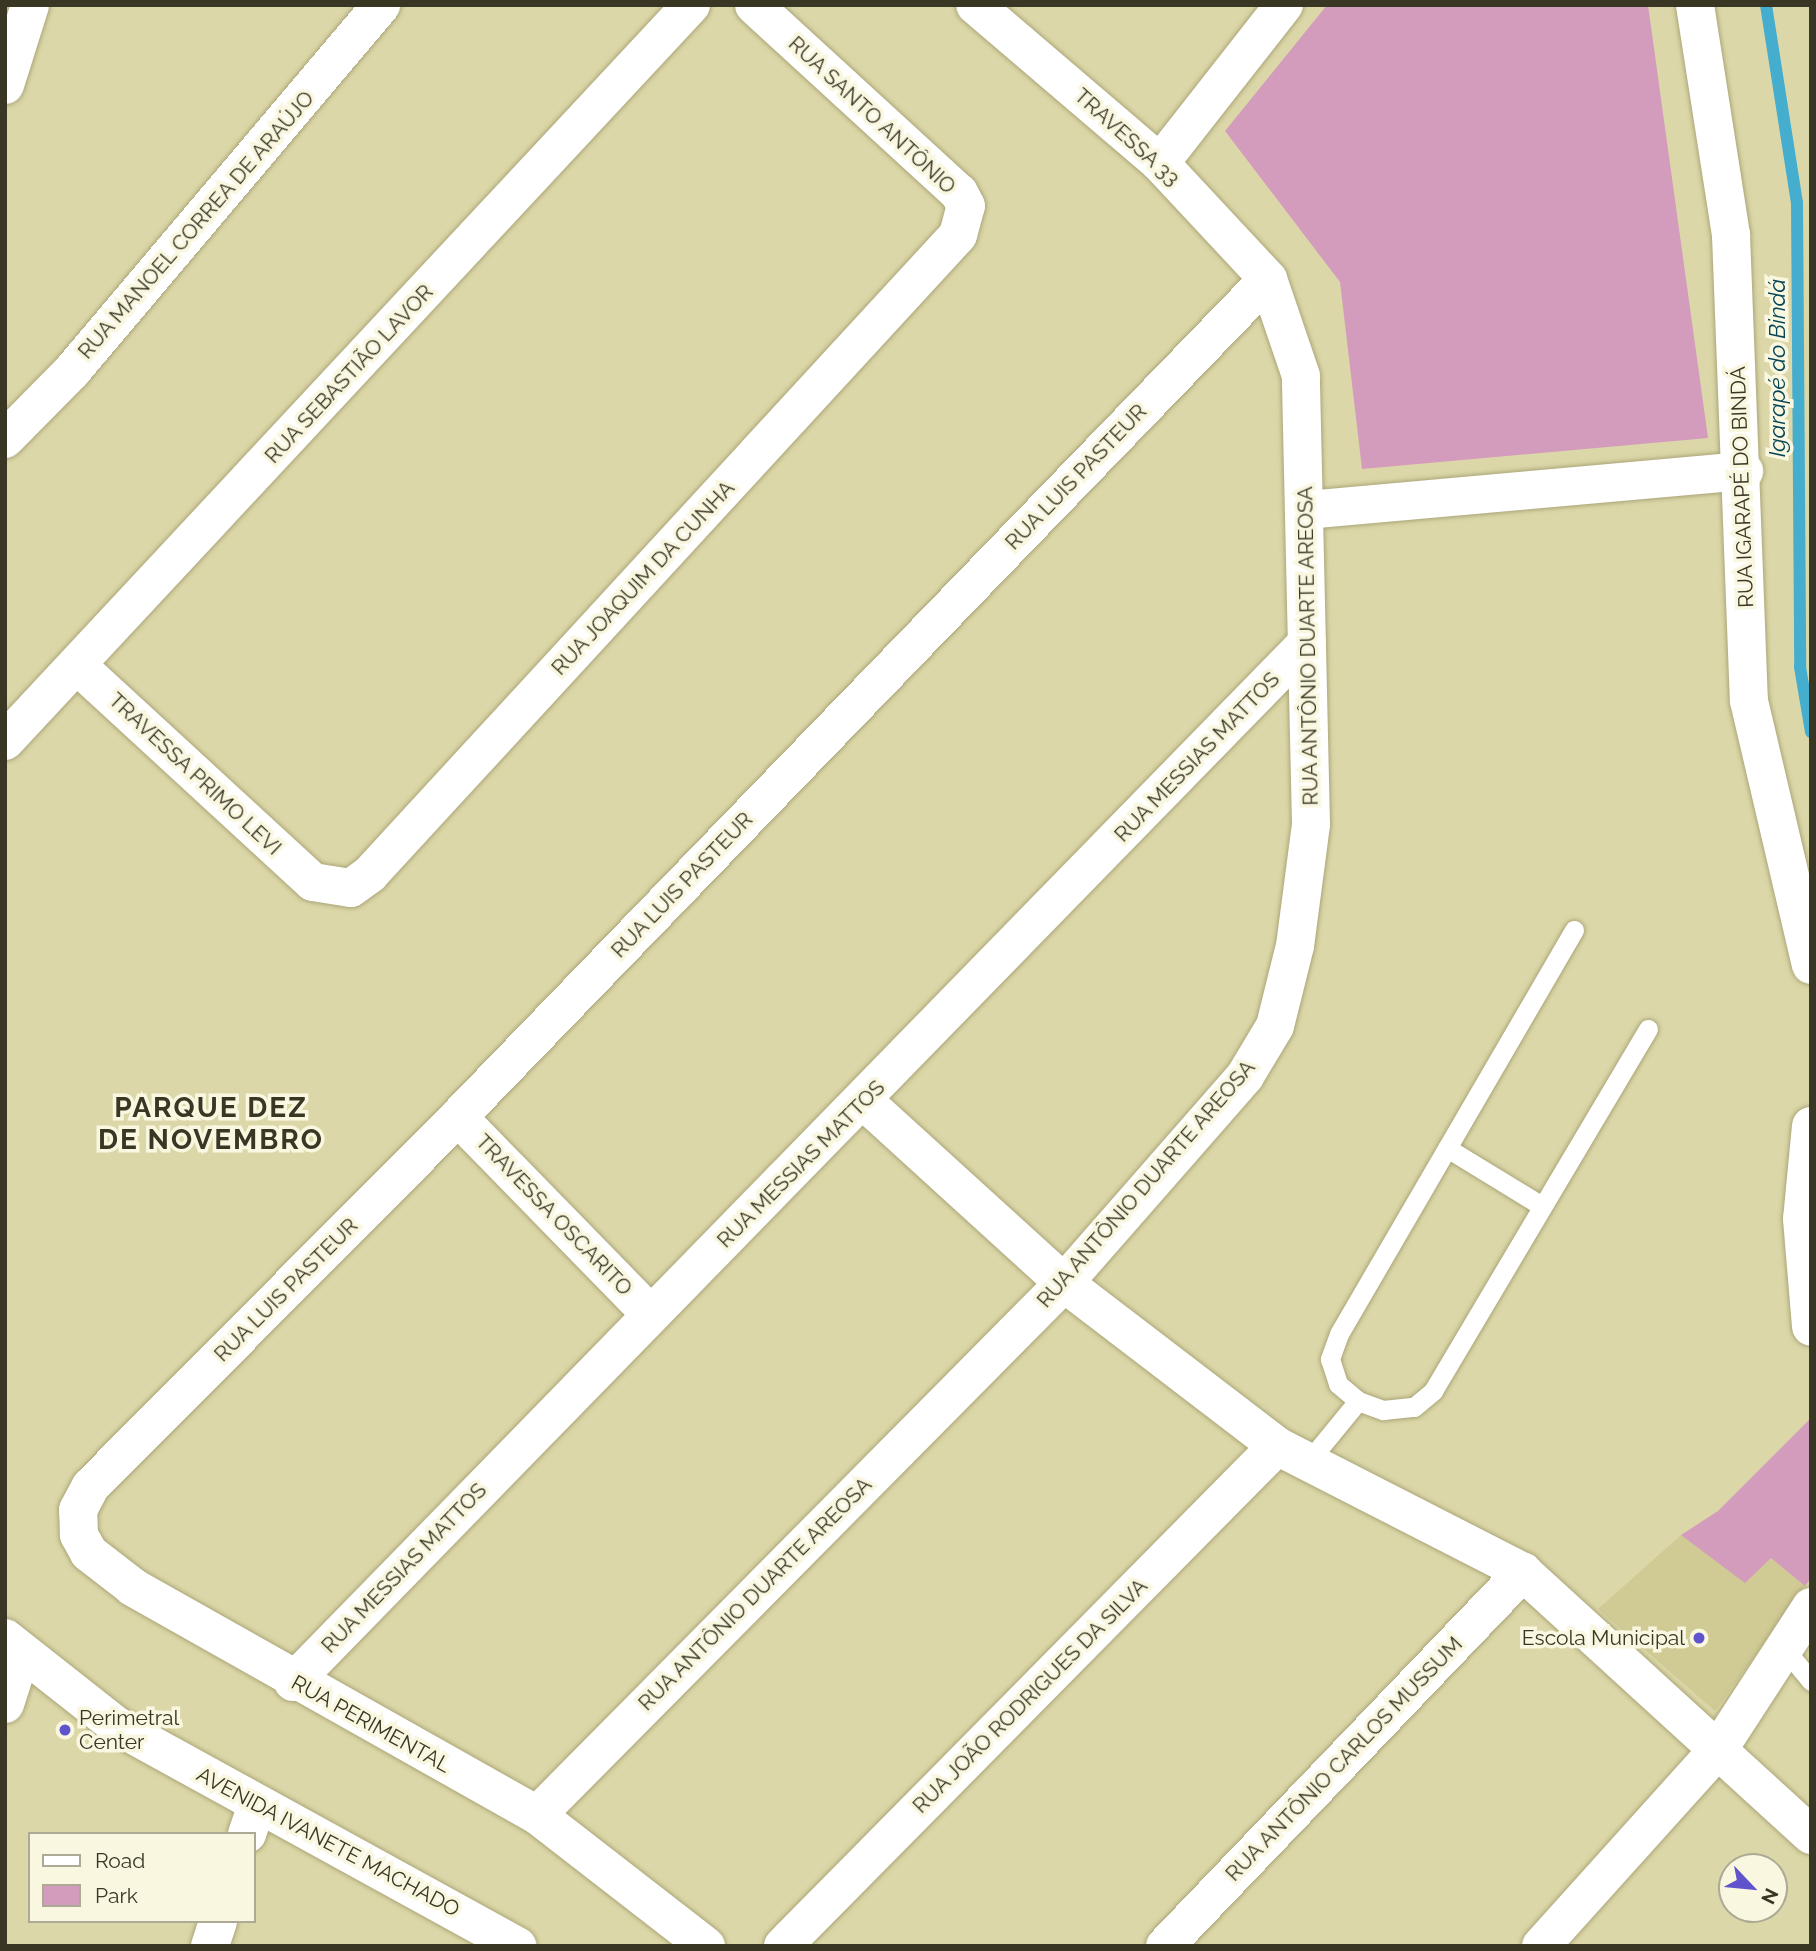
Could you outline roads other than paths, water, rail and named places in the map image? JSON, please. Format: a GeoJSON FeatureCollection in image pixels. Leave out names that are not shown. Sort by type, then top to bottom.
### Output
{"type":"FeatureCollection","features":[{"type":"Feature","properties":{"kind":"street"},"geometry":{"type":"LineString","coordinates":[[5,85],[30,5]]}},
{"type":"Feature","properties":{"kind":"street","name":"RUA MANOEL CORREA DE ARAÚJO"},"geometry":{"type":"LineString","coordinates":[[5,439],[72,370],[381,5]]}},
{"type":"Feature","properties":{"kind":"street","name":"RUA SEBASTIÃO LAVOR"},"geometry":{"type":"LineString","coordinates":[[5,741],[78,666],[691,5]]}},
{"type":"Feature","properties":{"kind":"street","name":"RUA SANTO ANTÔNIO"},"geometry":{"type":"LineString","coordinates":[[754,5],[959,193],[965,206],[958,235]]}},
{"type":"Feature","properties":{"kind":"street","name":"TRAVESSA 33"},"geometry":{"type":"LineString","coordinates":[[975,5],[1160,163],[1268,279]]}},
{"type":"Feature","properties":{"kind":"street"},"geometry":{"type":"LineString","coordinates":[[1160,163],[1284,5]]}},
{"type":"Feature","properties":{"kind":"street","name":"RUA IGARAPÉ DO BINDÁ"},"geometry":{"type":"LineString","coordinates":[[1695,5],[1731,235],[1744,471],[1749,701],[1811,965]]}},
{"type":"Feature","properties":{"kind":"street","name":"RUA JOAQUIM DA CUNHA"},"geometry":{"type":"LineString","coordinates":[[313,882],[351,888],[370,874],[958,235]]}},
{"type":"Feature","properties":{"kind":"street","name":"RUA ANTÔNIO DUARTE AREOSA"},"geometry":{"type":"LineString","coordinates":[[537,1815],[1064,1283],[1245,1076],[1275,1026],[1295,946],[1311,824],[1307,510],[1301,376],[1268,279]]}},
{"type":"Feature","properties":{"kind":"street","name":"RUA LUIS PASTEUR"},"geometry":{"type":"LineString","coordinates":[[91,1486],[458,1116],[1268,279]]}},
{"type":"Feature","properties":{"kind":"street"},"geometry":{"type":"LineString","coordinates":[[1307,510],[1744,471]]}},
{"type":"Feature","properties":{"kind":"street","name":"RUA MESSIAS MATTOS"},"geometry":{"type":"LineString","coordinates":[[293,1682],[650,1314],[865,1102],[1307,643]]}},
{"type":"Feature","properties":{"kind":"street","name":"TRAVESSA PRIMO LEVI"},"geometry":{"type":"LineString","coordinates":[[78,666],[313,882]]}},
{"type":"Feature","properties":{"kind":"street"},"geometry":{"type":"LineString","coordinates":[[865,1102],[1064,1283],[1293,1454],[1523,1573],[1720,1746],[1811,1835]]}},
{"type":"Feature","properties":{"kind":"street","name":"TRAVESSA OSCARITO"},"geometry":{"type":"LineString","coordinates":[[458,1116],[650,1314]]}},
{"type":"Feature","properties":{"kind":"street"},"geometry":{"type":"LineString","coordinates":[[1811,1126],[1802,1219],[1811,1327]]}},
{"type":"Feature","properties":{"kind":"street","name":"RUA JOÃO RODRIGUES DA SILVA"},"geometry":{"type":"LineString","coordinates":[[783,1946],[1293,1454]]}},
{"type":"Feature","properties":{"kind":"street","name":"RUA PERIMENTAL"},"geometry":{"type":"LineString","coordinates":[[91,1486],[78,1510],[79,1535],[89,1553],[293,1682],[537,1815],[706,1946]]}},
{"type":"Feature","properties":{"kind":"street","name":"RUA ANTÔNIO CARLOS MUSSUM"},"geometry":{"type":"LineString","coordinates":[[1166,1946],[1523,1573]]}},
{"type":"Feature","properties":{"kind":"street"},"geometry":{"type":"LineString","coordinates":[[1541,1946],[1720,1746],[1811,1607]]}},
{"type":"Feature","properties":{"kind":"street"},"geometry":{"type":"LineString","coordinates":[[5,1704],[13,1646]]}},
{"type":"Feature","properties":{"kind":"street","name":"AVENIDA IVANETE MACHADO"},"geometry":{"type":"LineString","coordinates":[[13,1646],[117,1726],[252,1819],[473,1934],[517,1946]]}},
{"type":"Feature","properties":{"kind":"street"},"geometry":{"type":"LineString","coordinates":[[210,1946],[217,1923]]}},
{"type":"Feature","properties":{"kind":"lane"},"geometry":{"type":"LineString","coordinates":[[1574,930],[1339,1334],[1330,1359],[1338,1384],[1358,1401],[1383,1410],[1413,1407],[1433,1391],[1648,1029]]}},
{"type":"Feature","properties":{"kind":"lane"},"geometry":{"type":"LineString","coordinates":[[1447,1148],[1542,1206]]}},
{"type":"Feature","properties":{"kind":"lane"},"geometry":{"type":"LineString","coordinates":[[1293,1454],[1358,1401]]}},
{"type":"Feature","properties":{"kind":"lane"},"geometry":{"type":"LineString","coordinates":[[1784,1648],[1811,1681]]}},
{"type":"Feature","properties":{"kind":"waterway","name":"Igarapé do Bindá"},"geometry":{"type":"LineString","coordinates":[[1766,5],[1797,203],[1800,667],[1811,732]]}},
{"type":"Feature","properties":{"kind":"place","name":"Escola Municipal"},"geometry":{"type":"Point","coordinates":[1699,1638]}},
{"type":"Feature","properties":{"kind":"place","name":"Perimetral Center"},"geometry":{"type":"Point","coordinates":[65,1730]}},
{"type":"Feature","properties":{"kind":"district","name":"PARQUE DEZ DE NOVEMBRO"},"geometry":{"type":"Point","coordinates":[211,1124]}}]}
